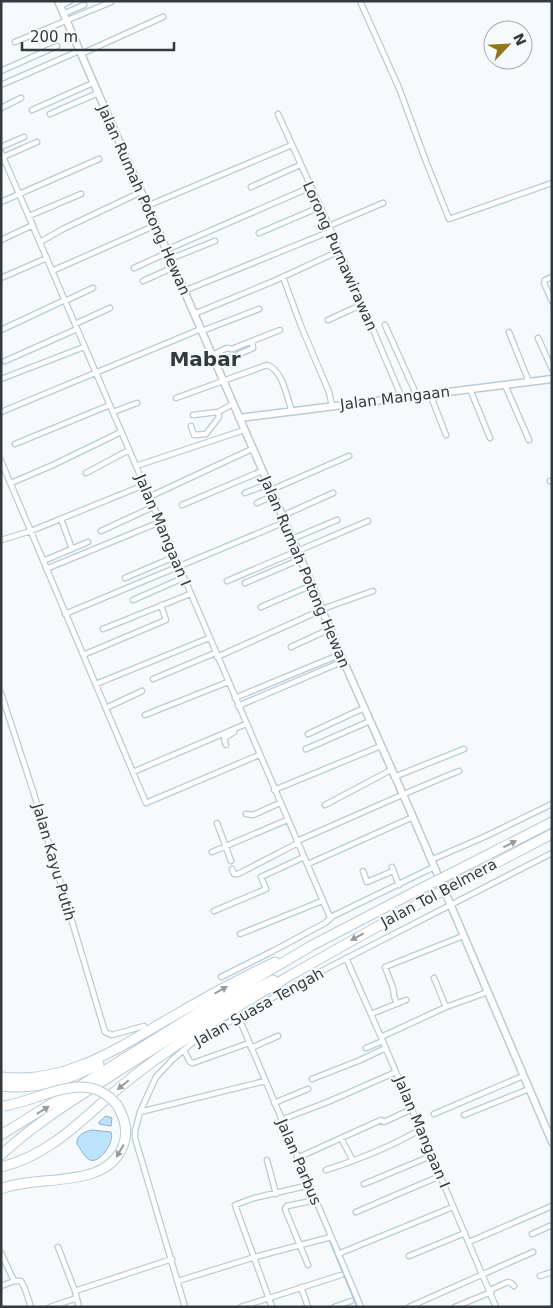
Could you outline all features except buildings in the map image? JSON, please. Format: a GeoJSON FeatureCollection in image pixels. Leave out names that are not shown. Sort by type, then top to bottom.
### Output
{"type":"FeatureCollection","features":[{"type":"Feature","properties":{"kind":"highway","name":"Jalan Tol Belmera"},"geometry":{"type":"LineString","coordinates":[[327,937],[552,822]]}},
{"type":"Feature","properties":{"kind":"highway","name":"Jalan Tol Belmera"},"geometry":{"type":"LineString","coordinates":[[327,953],[552,834]]}},
{"type":"Feature","properties":{"kind":"highway"},"geometry":{"type":"LineString","coordinates":[[1,1077],[41,1077],[80,1067],[204,999],[327,937]]}},
{"type":"Feature","properties":{"kind":"highway"},"geometry":{"type":"LineString","coordinates":[[1,1135],[178,1025],[327,937]]}},
{"type":"Feature","properties":{"kind":"highway"},"geometry":{"type":"LineString","coordinates":[[1,1155],[53,1114],[143,1055],[217,1010],[327,953]]}},
{"type":"Feature","properties":{"kind":"highway"},"geometry":{"type":"LineString","coordinates":[[1,1167],[25,1159],[50,1146],[161,1056],[208,1025],[327,953]]}},
{"type":"Feature","properties":{"kind":"highway"},"geometry":{"type":"LineString","coordinates":[[1,1086],[36,1086],[58,1082],[77,1075],[111,1057],[204,999]]}},
{"type":"Feature","properties":{"kind":"highway"},"geometry":{"type":"LineString","coordinates":[[1,1106],[25,1102],[65,1088],[81,1086],[95,1089],[108,1095],[117,1105],[124,1118],[126,1132],[123,1147],[113,1161],[92,1174],[77,1178],[31,1182],[1,1190]]}},
{"type":"Feature","properties":{"kind":"street"},"geometry":{"type":"LineString","coordinates":[[59,3],[70,1]]}},
{"type":"Feature","properties":{"kind":"street"},"geometry":{"type":"LineString","coordinates":[[360,1],[399,88],[450,219],[552,183]]}},
{"type":"Feature","properties":{"kind":"street"},"geometry":{"type":"LineString","coordinates":[[64,17],[111,2]]}},
{"type":"Feature","properties":{"kind":"street","name":"Jalan Rumah Potong Hewan"},"geometry":{"type":"LineString","coordinates":[[59,3],[301,559],[340,654],[413,817],[528,1089],[550,1132],[552,1142]]}},
{"type":"Feature","properties":{"kind":"street"},"geometry":{"type":"LineString","coordinates":[[15,42],[84,5]]}},
{"type":"Feature","properties":{"kind":"street"},"geometry":{"type":"LineString","coordinates":[[1,85],[163,17]]}},
{"type":"Feature","properties":{"kind":"street"},"geometry":{"type":"LineString","coordinates":[[1,71],[57,46]]}},
{"type":"Feature","properties":{"kind":"street"},"geometry":{"type":"LineString","coordinates":[[32,110],[93,83]]}},
{"type":"Feature","properties":{"kind":"street"},"geometry":{"type":"LineString","coordinates":[[50,114],[98,93]]}},
{"type":"Feature","properties":{"kind":"street"},"geometry":{"type":"LineString","coordinates":[[1,108],[21,98]]}},
{"type":"Feature","properties":{"kind":"street","name":"Lorong Purnawirawan"},"geometry":{"type":"LineString","coordinates":[[278,114],[330,228],[402,398]]}},
{"type":"Feature","properties":{"kind":"street"},"geometry":{"type":"LineString","coordinates":[[1,147],[24,137]]}},
{"type":"Feature","properties":{"kind":"street"},"geometry":{"type":"LineString","coordinates":[[2,155],[37,142]]}},
{"type":"Feature","properties":{"kind":"street"},"geometry":{"type":"LineString","coordinates":[[147,206],[292,145]]}},
{"type":"Feature","properties":{"kind":"street","name":"Jalan Mangaan I"},"geometry":{"type":"LineString","coordinates":[[2,155],[330,917]]}},
{"type":"Feature","properties":{"kind":"street"},"geometry":{"type":"LineString","coordinates":[[1,202],[99,160]]}},
{"type":"Feature","properties":{"kind":"street"},"geometry":{"type":"LineString","coordinates":[[251,187],[300,165]]}},
{"type":"Feature","properties":{"kind":"street"},"geometry":{"type":"LineString","coordinates":[[134,268],[311,187]]}},
{"type":"Feature","properties":{"kind":"street"},"geometry":{"type":"LineString","coordinates":[[40,242],[141,192]]}},
{"type":"Feature","properties":{"kind":"street"},"geometry":{"type":"LineString","coordinates":[[29,216],[81,194]]}},
{"type":"Feature","properties":{"kind":"street"},"geometry":{"type":"LineString","coordinates":[[184,291],[383,203]]}},
{"type":"Feature","properties":{"kind":"street"},"geometry":{"type":"LineString","coordinates":[[260,233],[320,207]]}},
{"type":"Feature","properties":{"kind":"street"},"geometry":{"type":"LineString","coordinates":[[1,240],[33,225]]}},
{"type":"Feature","properties":{"kind":"street"},"geometry":{"type":"LineString","coordinates":[[52,271],[156,226]]}},
{"type":"Feature","properties":{"kind":"street"},"geometry":{"type":"LineString","coordinates":[[168,254],[215,241]]}},
{"type":"Feature","properties":{"kind":"street"},"geometry":{"type":"LineString","coordinates":[[194,314],[283,277],[339,251]]}},
{"type":"Feature","properties":{"kind":"street"},"geometry":{"type":"LineString","coordinates":[[1,278],[47,258]]}},
{"type":"Feature","properties":{"kind":"street"},"geometry":{"type":"LineString","coordinates":[[142,281],[174,267]]}},
{"type":"Feature","properties":{"kind":"street"},"geometry":{"type":"LineString","coordinates":[[283,277],[329,392],[332,406]]}},
{"type":"Feature","properties":{"kind":"street"},"geometry":{"type":"LineString","coordinates":[[552,277],[545,280],[544,284],[552,301]]}},
{"type":"Feature","properties":{"kind":"street"},"geometry":{"type":"LineString","coordinates":[[1,330],[93,288]]}},
{"type":"Feature","properties":{"kind":"street"},"geometry":{"type":"LineString","coordinates":[[328,320],[361,305]]}},
{"type":"Feature","properties":{"kind":"street"},"geometry":{"type":"LineString","coordinates":[[5,361],[110,308]]}},
{"type":"Feature","properties":{"kind":"street"},"geometry":{"type":"LineString","coordinates":[[1,412],[201,330],[259,309]]}},
{"type":"Feature","properties":{"kind":"street"},"geometry":{"type":"LineString","coordinates":[[385,325],[417,396]]}},
{"type":"Feature","properties":{"kind":"street"},"geometry":{"type":"LineString","coordinates":[[212,354],[280,330]]}},
{"type":"Feature","properties":{"kind":"street"},"geometry":{"type":"LineString","coordinates":[[510,332],[529,382]]}},
{"type":"Feature","properties":{"kind":"street"},"geometry":{"type":"LineString","coordinates":[[538,338],[552,369]]}},
{"type":"Feature","properties":{"kind":"street"},"geometry":{"type":"LineString","coordinates":[[216,364],[253,348],[252,341]]}},
{"type":"Feature","properties":{"kind":"street"},"geometry":{"type":"LineString","coordinates":[[1,379],[84,347]]}},
{"type":"Feature","properties":{"kind":"street"},"geometry":{"type":"LineString","coordinates":[[176,398],[265,365],[270,365],[279,376],[292,412]]}},
{"type":"Feature","properties":{"kind":"street","name":"Jalan Mangaan"},"geometry":{"type":"LineString","coordinates":[[239,418],[552,379]]}},
{"type":"Feature","properties":{"kind":"street"},"geometry":{"type":"LineString","coordinates":[[506,385],[529,440]]}},
{"type":"Feature","properties":{"kind":"street"},"geometry":{"type":"LineString","coordinates":[[470,389],[490,438]]}},
{"type":"Feature","properties":{"kind":"street"},"geometry":{"type":"LineString","coordinates":[[430,394],[446,435]]}},
{"type":"Feature","properties":{"kind":"street"},"geometry":{"type":"LineString","coordinates":[[113,412],[137,403]]}},
{"type":"Feature","properties":{"kind":"street"},"geometry":{"type":"LineString","coordinates":[[193,416],[218,412],[233,404]]}},
{"type":"Feature","properties":{"kind":"street"},"geometry":{"type":"LineString","coordinates":[[15,444],[110,405]]}},
{"type":"Feature","properties":{"kind":"street"},"geometry":{"type":"LineString","coordinates":[[191,426],[194,435],[206,434],[219,417],[218,412]]}},
{"type":"Feature","properties":{"kind":"street"},"geometry":{"type":"LineString","coordinates":[[136,466],[244,430]]}},
{"type":"Feature","properties":{"kind":"street"},"geometry":{"type":"LineString","coordinates":[[11,482],[54,465],[121,432]]}},
{"type":"Feature","properties":{"kind":"street"},"geometry":{"type":"LineString","coordinates":[[149,497],[252,449]]}},
{"type":"Feature","properties":{"kind":"street"},"geometry":{"type":"LineString","coordinates":[[86,473],[128,450]]}},
{"type":"Feature","properties":{"kind":"street"},"geometry":{"type":"LineString","coordinates":[[245,494],[270,490],[349,456]]}},
{"type":"Feature","properties":{"kind":"street"},"geometry":{"type":"LineString","coordinates":[[1,461],[146,803],[259,755]]}},
{"type":"Feature","properties":{"kind":"street"},"geometry":{"type":"LineString","coordinates":[[182,505],[262,471]]}},
{"type":"Feature","properties":{"kind":"street"},"geometry":{"type":"LineString","coordinates":[[1,540],[62,519],[144,485]]}},
{"type":"Feature","properties":{"kind":"street"},"geometry":{"type":"LineString","coordinates":[[257,503],[270,490]]}},
{"type":"Feature","properties":{"kind":"street"},"geometry":{"type":"LineString","coordinates":[[66,614],[283,519],[333,493]]}},
{"type":"Feature","properties":{"kind":"street"},"geometry":{"type":"LineString","coordinates":[[101,531],[153,507]]}},
{"type":"Feature","properties":{"kind":"street"},"geometry":{"type":"LineString","coordinates":[[62,519],[79,556]]}},
{"type":"Feature","properties":{"kind":"street"},"geometry":{"type":"LineString","coordinates":[[292,539],[337,520]]}},
{"type":"Feature","properties":{"kind":"street"},"geometry":{"type":"LineString","coordinates":[[227,581],[368,521]]}},
{"type":"Feature","properties":{"kind":"street"},"geometry":{"type":"LineString","coordinates":[[46,569],[160,522]]}},
{"type":"Feature","properties":{"kind":"street"},"geometry":{"type":"LineString","coordinates":[[43,561],[88,542]]}},
{"type":"Feature","properties":{"kind":"street"},"geometry":{"type":"LineString","coordinates":[[125,578],[174,557]]}},
{"type":"Feature","properties":{"kind":"street"},"geometry":{"type":"LineString","coordinates":[[245,583],[301,559]]}},
{"type":"Feature","properties":{"kind":"street"},"geometry":{"type":"LineString","coordinates":[[267,564],[270,572]]}},
{"type":"Feature","properties":{"kind":"street"},"geometry":{"type":"LineString","coordinates":[[133,600],[183,578]]}},
{"type":"Feature","properties":{"kind":"street"},"geometry":{"type":"LineString","coordinates":[[261,608],[312,586]]}},
{"type":"Feature","properties":{"kind":"street"},"geometry":{"type":"LineString","coordinates":[[153,679],[216,655],[322,610],[374,591]]}},
{"type":"Feature","properties":{"kind":"street"},"geometry":{"type":"LineString","coordinates":[[103,629],[190,594]]}},
{"type":"Feature","properties":{"kind":"street"},"geometry":{"type":"LineString","coordinates":[[83,655],[166,620],[161,605]]}},
{"type":"Feature","properties":{"kind":"street"},"geometry":{"type":"LineString","coordinates":[[291,647],[330,628]]}},
{"type":"Feature","properties":{"kind":"street"},"geometry":{"type":"LineString","coordinates":[[96,684],[209,638]]}},
{"type":"Feature","properties":{"kind":"street"},"geometry":{"type":"LineString","coordinates":[[235,698],[340,654]]}},
{"type":"Feature","properties":{"kind":"street"},"geometry":{"type":"LineString","coordinates":[[238,706],[344,661]]}},
{"type":"Feature","properties":{"kind":"street"},"geometry":{"type":"LineString","coordinates":[[144,715],[228,682]]}},
{"type":"Feature","properties":{"kind":"street"},"geometry":{"type":"LineString","coordinates":[[106,708],[142,691]]}},
{"type":"Feature","properties":{"kind":"street","name":"Jalan Kayu Putih"},"geometry":{"type":"LineString","coordinates":[[1,693],[34,794],[105,1032],[112,1035],[144,1026]]}},
{"type":"Feature","properties":{"kind":"street"},"geometry":{"type":"LineString","coordinates":[[308,734],[364,708]]}},
{"type":"Feature","properties":{"kind":"street"},"geometry":{"type":"LineString","coordinates":[[306,749],[370,721]]}},
{"type":"Feature","properties":{"kind":"street"},"geometry":{"type":"LineString","coordinates":[[133,772],[247,726]]}},
{"type":"Feature","properties":{"kind":"street"},"geometry":{"type":"LineString","coordinates":[[226,745],[225,737],[247,726]]}},
{"type":"Feature","properties":{"kind":"street"},"geometry":{"type":"LineString","coordinates":[[274,790],[381,746]]}},
{"type":"Feature","properties":{"kind":"street"},"geometry":{"type":"LineString","coordinates":[[325,805],[393,773],[464,749]]}},
{"type":"Feature","properties":{"kind":"street"},"geometry":{"type":"LineString","coordinates":[[232,869],[234,874],[238,874],[298,842],[402,794],[459,771]]}},
{"type":"Feature","properties":{"kind":"street"},"geometry":{"type":"LineString","coordinates":[[246,814],[253,815],[280,803]]}},
{"type":"Feature","properties":{"kind":"street"},"geometry":{"type":"LineString","coordinates":[[221,977],[273,952],[325,922],[330,917],[399,885],[432,864],[552,804]]}},
{"type":"Feature","properties":{"kind":"street"},"geometry":{"type":"LineString","coordinates":[[308,864],[413,817]]}},
{"type":"Feature","properties":{"kind":"street"},"geometry":{"type":"LineString","coordinates":[[212,852],[287,820]]}},
{"type":"Feature","properties":{"kind":"street"},"geometry":{"type":"LineString","coordinates":[[217,823],[231,860]]}},
{"type":"Feature","properties":{"kind":"street","name":"Jalan Suasa Tengah"},"geometry":{"type":"LineString","coordinates":[[185,1307],[136,1144],[135,1131],[140,1112],[156,1077],[173,1059],[204,1036],[346,958],[552,853]]}},
{"type":"Feature","properties":{"kind":"street"},"geometry":{"type":"LineString","coordinates":[[214,911],[266,889],[262,877],[304,857]]}},
{"type":"Feature","properties":{"kind":"street"},"geometry":{"type":"LineString","coordinates":[[363,871],[368,882],[392,869],[399,885]]}},
{"type":"Feature","properties":{"kind":"street"},"geometry":{"type":"LineString","coordinates":[[240,934],[322,901]]}},
{"type":"Feature","properties":{"kind":"street"},"geometry":{"type":"LineString","coordinates":[[397,1004],[385,967],[463,936]]}},
{"type":"Feature","properties":{"kind":"street","name":"Jalan Mangaan I"},"geometry":{"type":"LineString","coordinates":[[346,958],[496,1307]]}},
{"type":"Feature","properties":{"kind":"street"},"geometry":{"type":"LineString","coordinates":[[434,978],[446,1007]]}},
{"type":"Feature","properties":{"kind":"street"},"geometry":{"type":"LineString","coordinates":[[366,1048],[446,1007],[488,992]]}},
{"type":"Feature","properties":{"kind":"street"},"geometry":{"type":"LineString","coordinates":[[371,1014],[406,1000]]}},
{"type":"Feature","properties":{"kind":"street","name":"Jalan Parbus"},"geometry":{"type":"LineString","coordinates":[[239,1018],[329,1238],[338,1254],[360,1307]]}},
{"type":"Feature","properties":{"kind":"street"},"geometry":{"type":"LineString","coordinates":[[184,1050],[190,1062],[193,1063],[278,1036]]}},
{"type":"Feature","properties":{"kind":"street"},"geometry":{"type":"LineString","coordinates":[[312,1079],[386,1048]]}},
{"type":"Feature","properties":{"kind":"street"},"geometry":{"type":"LineString","coordinates":[[281,1120],[330,1102],[396,1072]]}},
{"type":"Feature","properties":{"kind":"street"},"geometry":{"type":"LineString","coordinates":[[434,1114],[523,1076]]}},
{"type":"Feature","properties":{"kind":"street"},"geometry":{"type":"LineString","coordinates":[[140,1112],[265,1081]]}},
{"type":"Feature","properties":{"kind":"street"},"geometry":{"type":"LineString","coordinates":[[274,1103],[308,1089]]}},
{"type":"Feature","properties":{"kind":"street"},"geometry":{"type":"LineString","coordinates":[[464,1116],[528,1089]]}},
{"type":"Feature","properties":{"kind":"street"},"geometry":{"type":"LineString","coordinates":[[297,1158],[381,1120],[384,1122],[412,1110]]}},
{"type":"Feature","properties":{"kind":"street"},"geometry":{"type":"LineString","coordinates":[[326,1170],[396,1144],[421,1129]]}},
{"type":"Feature","properties":{"kind":"street"},"geometry":{"type":"LineString","coordinates":[[341,1138],[353,1161]]}},
{"type":"Feature","properties":{"kind":"street"},"geometry":{"type":"LineString","coordinates":[[364,1184],[431,1156]]}},
{"type":"Feature","properties":{"kind":"street"},"geometry":{"type":"LineString","coordinates":[[267,1160],[276,1194]]}},
{"type":"Feature","properties":{"kind":"street"},"geometry":{"type":"LineString","coordinates":[[356,1212],[440,1176]]}},
{"type":"Feature","properties":{"kind":"street"},"geometry":{"type":"LineString","coordinates":[[272,1307],[235,1205],[254,1198],[308,1186]]}},
{"type":"Feature","properties":{"kind":"street"},"geometry":{"type":"LineString","coordinates":[[308,1265],[285,1208],[314,1200]]}},
{"type":"Feature","properties":{"kind":"street"},"geometry":{"type":"LineString","coordinates":[[469,1242],[552,1206]]}},
{"type":"Feature","properties":{"kind":"street"},"geometry":{"type":"LineString","coordinates":[[338,1254],[453,1207]]}},
{"type":"Feature","properties":{"kind":"street"},"geometry":{"type":"LineString","coordinates":[[532,1234],[552,1225]]}},
{"type":"Feature","properties":{"kind":"street"},"geometry":{"type":"LineString","coordinates":[[409,1256],[465,1233]]}},
{"type":"Feature","properties":{"kind":"street"},"geometry":{"type":"LineString","coordinates":[[178,1281],[329,1238]]}},
{"type":"Feature","properties":{"kind":"street"},"geometry":{"type":"LineString","coordinates":[[58,1247],[79,1307]]}},
{"type":"Feature","properties":{"kind":"street"},"geometry":{"type":"LineString","coordinates":[[409,1306],[533,1252]]}},
{"type":"Feature","properties":{"kind":"street"},"geometry":{"type":"LineString","coordinates":[[1,1253],[14,1281]]}},
{"type":"Feature","properties":{"kind":"street"},"geometry":{"type":"LineString","coordinates":[[75,1292],[172,1259]]}},
{"type":"Feature","properties":{"kind":"street"},"geometry":{"type":"LineString","coordinates":[[540,1276],[552,1272]]}},
{"type":"Feature","properties":{"kind":"street"},"geometry":{"type":"LineString","coordinates":[[242,1307],[341,1275]]}},
{"type":"Feature","properties":{"kind":"street"},"geometry":{"type":"LineString","coordinates":[[1,1286],[14,1281],[21,1281],[31,1307]]}},
{"type":"Feature","properties":{"kind":"street"},"geometry":{"type":"LineString","coordinates":[[455,1307],[508,1282],[514,1286]]}},
{"type":"Feature","properties":{"kind":"street"},"geometry":{"type":"LineString","coordinates":[[301,1287],[308,1307]]}},
{"type":"Feature","properties":{"kind":"street"},"geometry":{"type":"LineString","coordinates":[[50,1307],[77,1298]]}},
{"type":"Feature","properties":{"kind":"street"},"geometry":{"type":"LineString","coordinates":[[334,1307],[351,1301]]}},
{"type":"Feature","properties":{"kind":"water"},"geometry":{"type":"Polygon","coordinates":[[[106,1116],[112,1118],[111,1126],[99,1124],[106,1116]]]}},
{"type":"Feature","properties":{"kind":"water"},"geometry":{"type":"Polygon","coordinates":[[[92,1130],[111,1132],[112,1136],[106,1151],[98,1159],[90,1160],[77,1144],[77,1141],[83,1133],[92,1130]]]}},
{"type":"Feature","properties":{"kind":"waterway"},"geometry":{"type":"LineString","coordinates":[[295,1156],[305,1183]]}},
{"type":"Feature","properties":{"kind":"waterway"},"geometry":{"type":"LineString","coordinates":[[307,1187],[312,1199]]}},
{"type":"Feature","properties":{"kind":"waterway"},"geometry":{"type":"LineString","coordinates":[[314,1203],[328,1236]]}},
{"type":"Feature","properties":{"kind":"waterway"},"geometry":{"type":"LineString","coordinates":[[329,1240],[357,1307]]}},
{"type":"Feature","properties":{"kind":"district","name":"Mabar"},"geometry":{"type":"Point","coordinates":[205,359]}}]}
